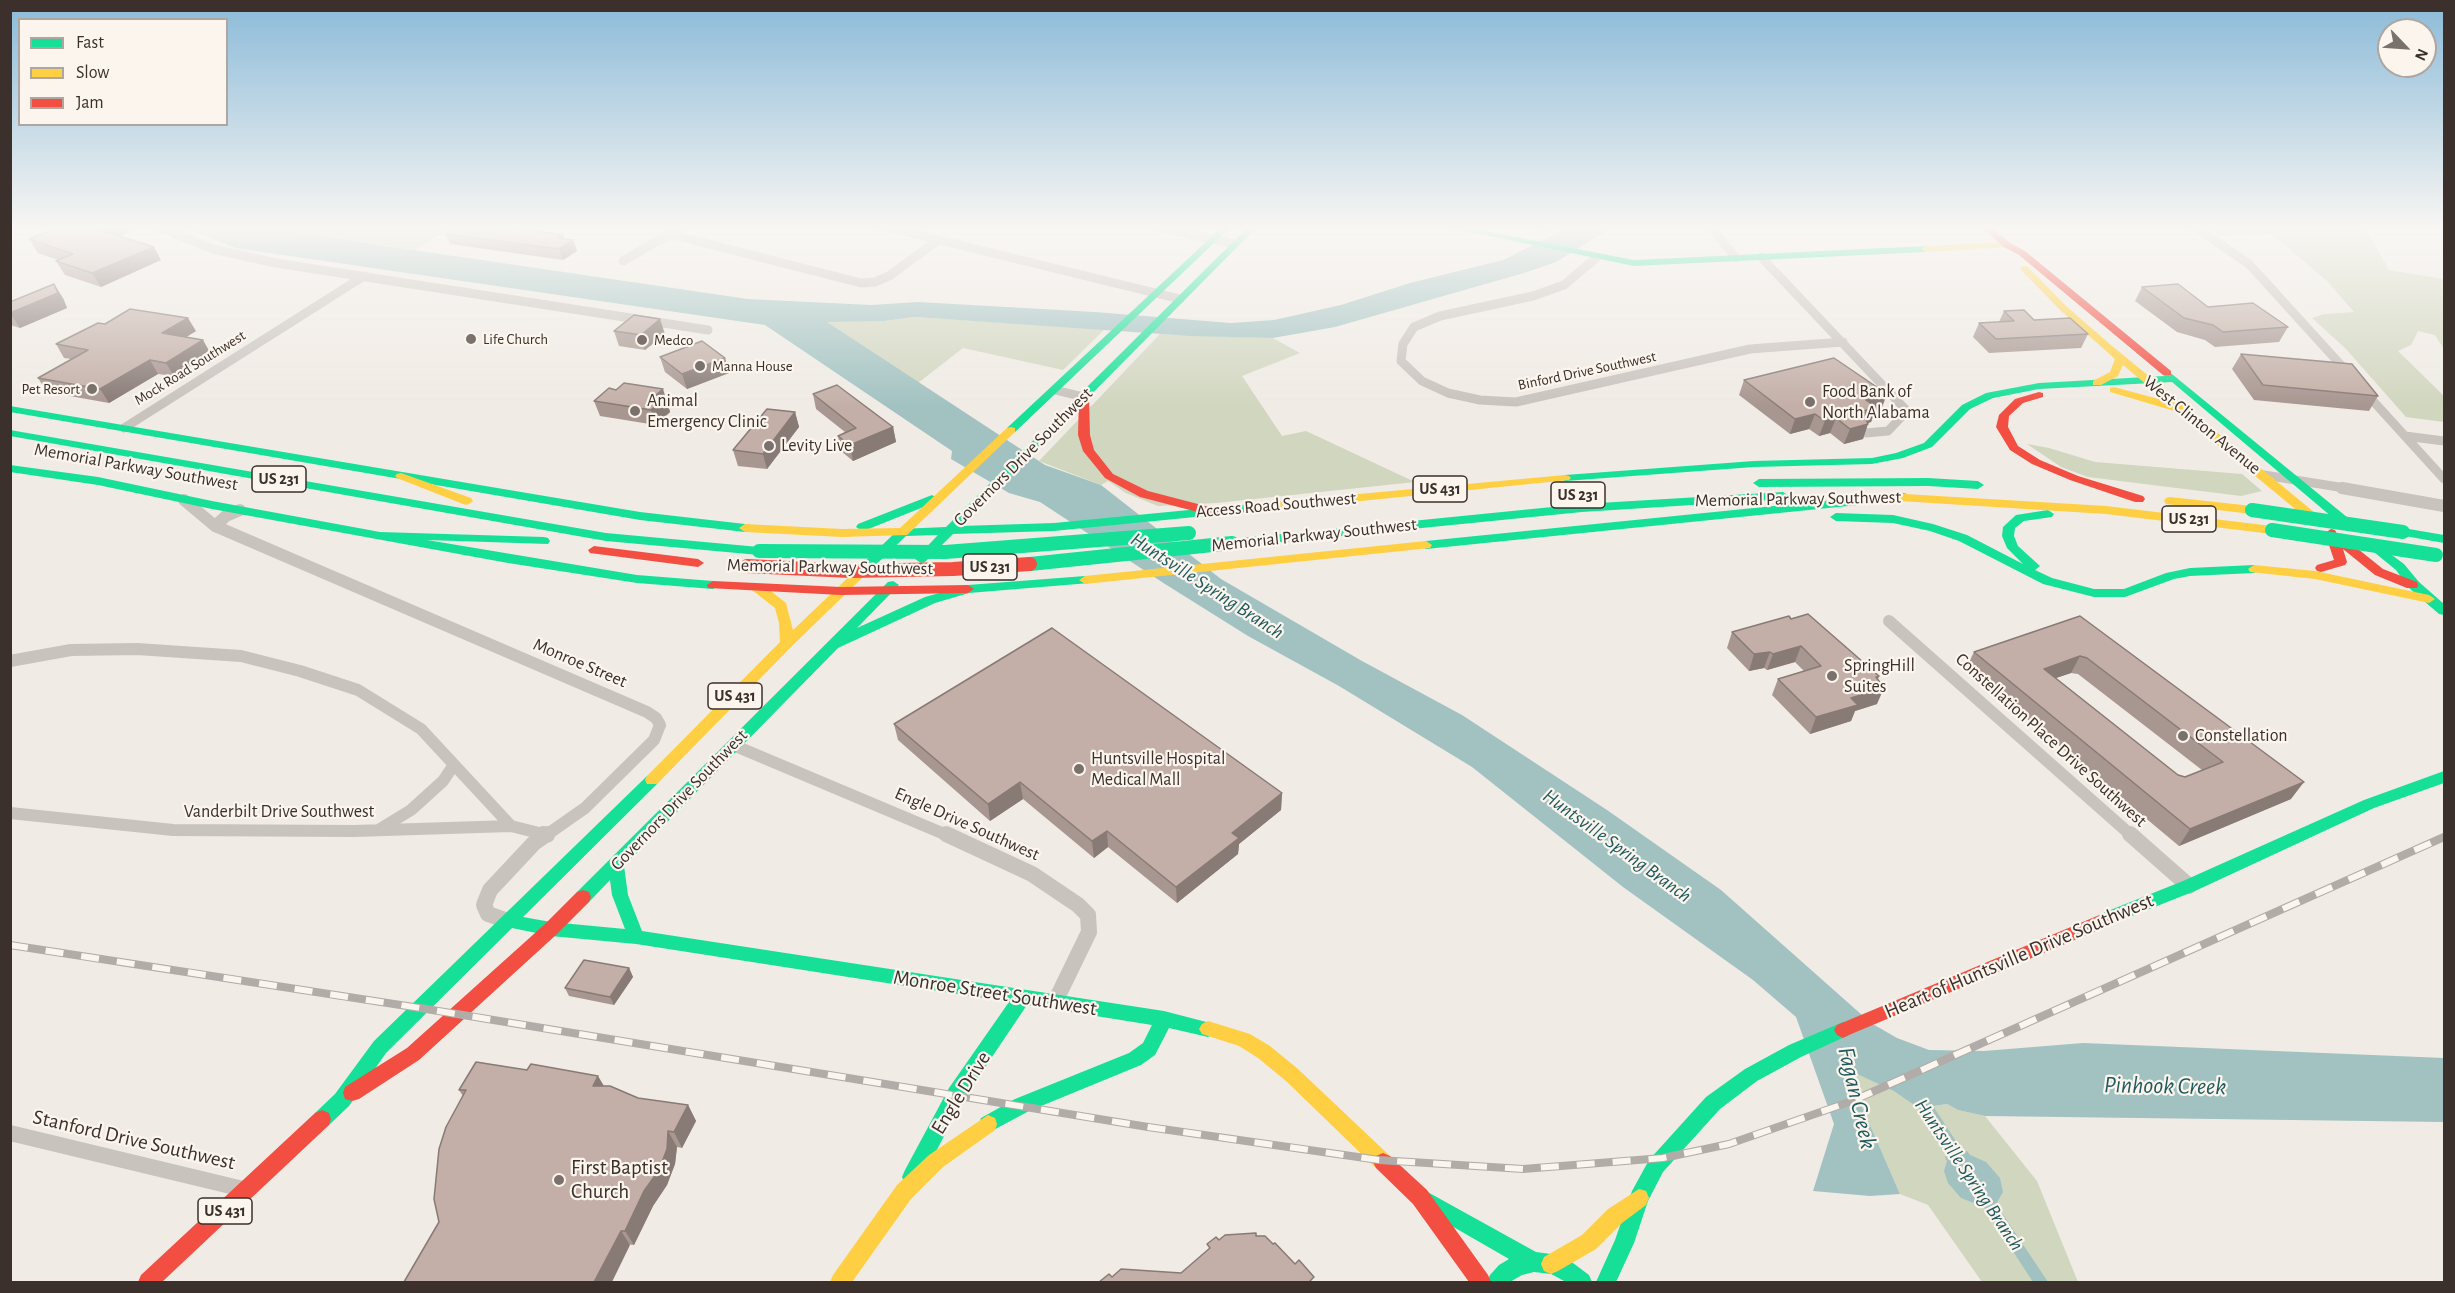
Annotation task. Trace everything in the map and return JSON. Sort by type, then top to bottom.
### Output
[{"type":"main road","name":"Governors Drive Southwest","points":[[342,1100],[380,1047],[510,921],[787,643],[1164,286]]},
{"type":"main road","name":"Governors Drive Southwest","points":[[148,1282],[342,1100],[413,1054],[551,929],[1193,286]]},
{"type":"main road","name":"West Clinton Avenue","points":[[2042,286],[2063,308],[2150,383],[2379,572],[2414,585]]},
{"type":"main road","name":"West Clinton Avenue","points":[[2062,286],[2400,567],[2414,585],[2445,611]]},
{"type":"main road","points":[[2101,386],[2114,374],[2121,358]]},
{"type":"main road","points":[[1709,467],[1857,463],[1886,459],[1928,445],[1966,407],[1990,395],[2039,386],[2101,386],[2176,381]]},
{"type":"main road","points":[[2139,499],[2074,478],[2036,462],[2014,448],[2002,427],[2004,415],[2007,409],[2026,398],[2101,386],[2181,409]]},
{"type":"main road","points":[[1084,397],[1084,435],[1089,452],[1109,477],[1144,494],[1213,512]]},
{"type":"main road","name":"Memorial Parkway Southwest","points":[[10,409],[677,521],[743,528],[842,533]]},
{"type":"main road","name":"Memorial Parkway Southwest","points":[[10,433],[645,542],[759,551],[945,552],[1206,531]]},
{"type":"main road","name":"Memorial Parkway Southwest","points":[[10,446],[304,496],[550,542],[382,535]]},
{"type":"main road","name":"US 431","points":[[1709,467],[1840,474],[1928,482]]},
{"type":"main road","name":"Access Road Southwest","points":[[842,533],[949,532],[1054,527],[1493,484],[1709,467]]},
{"type":"main road","name":"Memorial Parkway Southwest","points":[[10,468],[98,481],[184,500],[508,559],[637,579],[781,589],[888,590]]},
{"type":"main road","points":[[400,476],[442,493],[548,527]]},
{"type":"main road","name":"Memorial Parkway Southwest","points":[[1750,483],[1928,482],[1998,487]]},
{"type":"main road","points":[[842,533],[891,517],[948,491]]},
{"type":"main road","name":"US 231","points":[[2068,492],[2252,510],[2445,539]]},
{"type":"main road","name":"Memorial Parkway Southwest","points":[[1422,510],[1600,493]]},
{"type":"main road","name":"Memorial Parkway Southwest","points":[[742,566],[850,571],[973,568],[1136,555],[1239,542],[1676,501],[1787,496],[1903,497],[2106,510],[2272,530],[2440,555]]},
{"type":"main road","name":"US 431","points":[[833,645],[930,600],[968,589],[1095,579],[1903,497]]},
{"type":"main road","points":[[2106,510],[2026,516],[2012,524],[2008,536],[2019,554],[2034,566],[2065,579],[2088,584],[2114,584],[2160,568],[2212,560],[2263,560],[2414,585]]},
{"type":"main road","points":[[1720,517],[1869,517],[1905,521],[1963,538],[2060,585],[2094,593],[2125,593],[2171,576],[2190,572],[2256,569],[2324,577],[2429,599]]},
{"type":"main road","points":[[1009,586],[972,572],[969,562],[977,546],[984,541],[1017,528]]},
{"type":"main road","points":[[781,589],[804,580],[826,560],[828,543],[814,531]]},
{"type":"main road","points":[[2321,568],[2341,562],[2331,533]]},
{"type":"main road","points":[[1239,542],[1436,543]]},
{"type":"main road","name":"Memorial Parkway Southwest","points":[[579,548],[717,564]]},
{"type":"main road","points":[[757,587],[781,606],[786,623],[787,643]]},
{"type":"main road","points":[[888,590],[968,589]]},
{"type":"main road","name":"Heart of Huntsville Drive Southwest","points":[[1606,1282],[1624,1242],[1639,1198],[1656,1166],[1713,1103],[1751,1075],[1795,1051],[2004,961],[2189,886],[2369,804],[2445,777]]},
{"type":"main road","points":[[616,865],[620,895],[636,937]]},
{"type":"main road","name":"Monroe Street Southwest","points":[[510,921],[551,929],[636,937],[1023,997],[1164,1019],[1223,1032],[1264,1052],[1292,1075],[1420,1197],[1481,1282]]},
{"type":"main road","name":"Engle Drive","points":[[904,1192],[956,1094],[1023,997]]},
{"type":"main road","points":[[840,1282],[904,1192],[936,1161],[976,1130],[1022,1105],[1135,1059],[1149,1049],[1164,1019]]},
{"type":"main road","name":"Monroe Street Southwest","points":[[1420,1197],[1534,1262]]},
{"type":"main road","name":"Heart of Huntsville Drive Southwest","points":[[1551,1264],[1589,1242],[1615,1216],[1639,1198]]},
{"type":"main road","name":"Monroe Street Southwest","points":[[1497,1282],[1506,1272],[1519,1265],[1534,1262],[1551,1264],[1566,1270],[1582,1282]]},
{"type":"street","name":"Mock Road Southwest","points":[[124,428],[348,286]]},
{"type":"street","points":[[430,286],[708,330]]},
{"type":"street","points":[[1129,286],[1180,299]]},
{"type":"street","name":"Binford Drive Southwest","points":[[1560,286],[1533,296],[1440,316],[1414,327],[1403,344],[1401,361],[1422,381],[1448,393],[1480,400],[1516,402],[1750,349],[1843,342]]},
{"type":"street","points":[[1789,286],[1907,411],[1888,431],[1866,434]]},
{"type":"street","points":[[2269,286],[2445,479]]},
{"type":"street","points":[[1055,390],[1084,397]]},
{"type":"street","points":[[2405,436],[2445,441]]},
{"type":"street","points":[[2264,475],[2445,506]]},
{"type":"street","name":"Monroe Street","points":[[184,500],[215,526],[647,712],[656,718],[660,725],[654,740],[585,808],[534,843],[490,890],[484,905],[488,914],[510,921]]},
{"type":"street","points":[[215,526],[225,516],[240,510]]},
{"type":"street","name":"Constellation Place Drive Southwest","points":[[1890,621],[2189,886]]},
{"type":"street","points":[[10,661],[71,651],[126,649],[241,657],[300,671],[358,690],[421,729],[511,826]]},
{"type":"street","name":"Engle Drive Southwest","points":[[733,745],[986,851],[1032,874],[1078,904],[1088,915],[1089,932],[1055,1002]]},
{"type":"street","points":[[379,830],[411,810],[443,781],[453,766]]},
{"type":"street","name":"Vanderbilt Drive Southwest","points":[[10,813],[173,830],[428,830],[511,826],[546,835]]},
{"type":"street","name":"Stanford Drive Southwest","points":[[10,1133],[247,1190]]},
{"type":"green space","points":[[2332,286],[2444,286],[2444,349],[2435,335],[2418,331],[2411,345],[2398,351],[2444,396],[2444,422],[2406,417],[2346,349],[2312,318],[2324,314],[2354,312]]},
{"type":"green space","points":[[915,317],[1105,329],[1063,370],[963,348],[918,383],[825,321],[884,321]]},
{"type":"green space","points":[[1160,334],[1273,338],[1300,353],[1242,376],[1282,436],[1306,431],[1415,482],[1216,503],[1158,506],[1126,493],[1108,481],[1101,485],[1039,461]]},
{"type":"green space","points":[[2027,444],[2095,462],[2242,474],[2262,491],[2241,496],[2088,477],[2061,467]]},
{"type":"green space","points":[[1855,1073],[1933,1106],[1947,1104],[1958,1110],[1985,1116],[2037,1181],[2078,1282],[1982,1282],[1928,1205],[1900,1194],[1863,1109],[1849,1084],[1848,1075]]},
{"type":"water","points":[[499,286],[662,286],[748,299],[871,305],[918,302],[1095,312],[1231,323],[1274,320],[1341,305],[1400,286],[1477,286],[1335,327],[1273,338],[1191,336],[915,317],[884,321],[827,322],[1045,465],[1101,485],[1221,579],[1362,661],[1462,715],[1607,810],[1721,890],[1871,1023],[1897,1038],[1929,1050],[1984,1051],[2083,1043],[2444,1058],[2444,1122],[1985,1116],[1958,1110],[1947,1104],[1933,1106],[1963,1152],[1967,1151],[1970,1155],[1986,1162],[2000,1178],[2003,1192],[1996,1204],[2048,1282],[2033,1282],[1984,1207],[1961,1198],[1948,1183],[1944,1171],[1947,1161],[1945,1157],[1949,1155],[1920,1109],[1894,1091],[1855,1073],[1848,1075],[1849,1084],[1863,1109],[1900,1194],[1870,1196],[1813,1191],[1834,1124],[1796,1017],[1753,980],[1623,887],[1472,767],[1339,686],[1248,636],[1040,502],[1009,493],[951,459],[952,451],[765,325]]},
{"type":"building","points":[[48,286],[55,286],[58,293],[10,313],[10,302]]},
{"type":"building","points":[[2181,286],[2208,307],[2253,303],[2288,327],[2223,332],[2213,325],[2184,318],[2142,287]]},
{"type":"building","points":[[130,309],[188,318],[162,333],[203,340],[166,363],[150,360],[100,389],[38,378],[88,350],[56,344],[98,323],[105,324]]},
{"type":"building","points":[[2024,310],[2034,320],[2070,318],[2088,334],[1996,339],[1979,323],[2014,321],[2004,311]]},
{"type":"building","points":[[634,315],[660,319],[641,335],[614,331]]},
{"type":"building","points":[[702,341],[725,358],[682,374],[660,357]]},
{"type":"building","points":[[2241,354],[2352,364],[2378,396],[2263,385]]},
{"type":"building","name":"Food Bank of North Alabama","points":[[1834,358],[1887,394],[1866,400],[1877,407],[1860,412],[1865,416],[1868,424],[1850,429],[1836,418],[1825,421],[1815,414],[1795,419],[1744,380]]},
{"type":"building","points":[[624,383],[663,389],[656,395],[665,397],[651,410],[594,401],[609,388],[616,390]]},
{"type":"building","points":[[837,385],[893,427],[850,445],[838,436],[856,428],[813,394]]},
{"type":"building","points":[[767,409],[795,412],[763,454],[733,450]]},
{"type":"building","points":[[1808,614],[1879,676],[1876,677],[1884,688],[1851,698],[1858,705],[1816,717],[1778,679],[1821,666],[1801,646],[1773,654],[1770,652],[1754,654],[1732,632],[1789,616],[1791,619]]},
{"type":"building","points":[[2080,616],[2304,782],[2190,829],[1974,652]],"holes":[[[2080,656],[2087,658],[2223,762],[2185,777],[2178,775],[2044,669]]]},
{"type":"building","name":"Huntsville Hospital Medical Mall","points":[[1052,628],[1282,793],[1232,833],[1239,838],[1176,887],[1107,831],[1092,841],[1020,782],[988,804],[894,724]]},
{"type":"building","points":[[584,960],[629,968],[610,997],[565,988]]},
{"type":"building","name":"First Baptist Church","points":[[476,1062],[527,1070],[531,1064],[598,1076],[593,1086],[610,1086],[638,1098],[688,1105],[674,1132],[668,1131],[667,1149],[659,1170],[644,1191],[625,1231],[621,1231],[594,1282],[404,1282],[439,1222],[434,1199],[439,1149],[446,1127],[466,1090],[459,1090]]},
{"type":"building","points":[[1256,1233],[1256,1236],[1265,1236],[1273,1244],[1275,1243],[1295,1264],[1299,1260],[1314,1277],[1309,1282],[1099,1282],[1109,1274],[1112,1277],[1121,1269],[1181,1273],[1210,1248],[1207,1244],[1216,1237],[1219,1240],[1225,1235]]},
{"type":"railway","points":[[10,945],[420,1008],[1148,1127],[1379,1160],[1523,1169],[1663,1158],[1729,1144],[1852,1101],[2444,837]]},
{"type":"traffic: fast","points":[[1011,430],[1164,286]]},
{"type":"traffic: fast","points":[[921,559],[1194,286]]},
{"type":"traffic: fast","points":[[2167,373],[2349,525]]},
{"type":"traffic: fast","points":[[1565,478],[1754,464],[1872,461],[1899,456],[1928,445],[1966,407],[1990,395],[2039,386],[2172,379]]},
{"type":"traffic: fast","points":[[10,409],[640,516],[745,528]]},
{"type":"traffic: fast","points":[[10,433],[606,537],[759,551]]},
{"type":"traffic: fast","points":[[10,468],[98,481],[212,505],[508,559],[637,579],[713,585]]},
{"type":"traffic: fast","points":[[1759,483],[1928,482],[1978,485]]},
{"type":"traffic: fast","points":[[1232,543],[1582,508],[1783,496]]},
{"type":"traffic: fast","points":[[1426,545],[1903,497]]},
{"type":"traffic: fast","points":[[862,527],[932,499]]},
{"type":"traffic: fast","points":[[859,574],[903,532],[1054,527],[1272,506]]},
{"type":"traffic: fast","points":[[2252,510],[2403,532]]},
{"type":"traffic: fast","points":[[2034,566],[2013,548],[2008,536],[2009,527],[2020,518],[2048,514]]},
{"type":"traffic: fast","points":[[1836,517],[1893,519],[1933,528],[1963,538],[2048,581],[2094,593],[2125,593],[2171,576],[2190,572],[2254,569]]},
{"type":"traffic: fast","points":[[2272,530],[2436,555]]},
{"type":"traffic: fast","points":[[2403,532],[2444,539]]},
{"type":"traffic: fast","points":[[759,551],[945,552],[1189,533]]},
{"type":"traffic: fast","points":[[382,535],[544,541]]},
{"type":"traffic: fast","points":[[1030,564],[1232,543]]},
{"type":"traffic: fast","points":[[2373,545],[2400,567],[2414,585],[2444,611]]},
{"type":"traffic: fast","points":[[583,897],[833,645],[930,600],[968,589],[1085,580]]},
{"type":"traffic: fast","points":[[833,645],[893,585]]},
{"type":"traffic: fast","points":[[2109,918],[2189,886],[2369,804],[2444,777]]},
{"type":"traffic: fast","points":[[322,1119],[342,1100],[380,1047],[652,780]]},
{"type":"traffic: fast","points":[[616,865],[620,895],[636,937]]},
{"type":"traffic: fast","points":[[510,921],[551,929],[636,937],[1164,1019],[1208,1029]]},
{"type":"traffic: fast","points":[[912,1177],[956,1094],[1023,997]]},
{"type":"traffic: fast","points":[[988,1124],[1022,1105],[1135,1059],[1149,1049],[1164,1019]]},
{"type":"traffic: fast","points":[[1606,1282],[1624,1243],[1639,1198],[1656,1166],[1713,1103],[1751,1075],[1795,1051],[1843,1030]]},
{"type":"traffic: fast","points":[[1424,1199],[1534,1262]]},
{"type":"traffic: fast","points":[[1497,1282],[1506,1272],[1519,1265],[1534,1262],[1551,1264],[1566,1270],[1582,1282]]},
{"type":"traffic: slow","points":[[2042,286],[2107,347],[2316,520]]},
{"type":"traffic: slow","points":[[2097,383],[2114,374],[2121,358]]},
{"type":"traffic: slow","points":[[2114,390],[2181,409]]},
{"type":"traffic: slow","points":[[745,528],[842,533],[903,532],[1011,430]]},
{"type":"traffic: slow","points":[[401,476],[467,501]]},
{"type":"traffic: slow","points":[[1272,506],[1565,478]]},
{"type":"traffic: slow","points":[[1888,497],[2106,510],[2272,530]]},
{"type":"traffic: slow","points":[[2170,501],[2252,510]]},
{"type":"traffic: slow","points":[[1085,580],[1426,545]]},
{"type":"traffic: slow","points":[[2254,569],[2315,575],[2429,599]]},
{"type":"traffic: slow","points":[[652,780],[787,643],[859,574]]},
{"type":"traffic: slow","points":[[757,587],[781,606],[786,623],[787,643]]},
{"type":"traffic: slow","points":[[1208,1029],[1244,1040],[1264,1052],[1292,1075],[1383,1162]]},
{"type":"traffic: slow","points":[[840,1282],[904,1192],[936,1161],[988,1124]]},
{"type":"traffic: slow","points":[[1551,1264],[1589,1242],[1615,1216],[1639,1198]]},
{"type":"traffic: jam","points":[[2062,286],[2167,373]]},
{"type":"traffic: jam","points":[[2039,395],[2019,401],[2004,415],[2002,427],[2014,448],[2036,462],[2074,478],[2139,499]]},
{"type":"traffic: jam","points":[[1084,397],[1084,435],[1089,451],[1109,476],[1144,494],[1213,512]]},
{"type":"traffic: jam","points":[[2321,568],[2341,562],[2331,533]]},
{"type":"traffic: jam","points":[[2339,540],[2379,572],[2412,585]]},
{"type":"traffic: jam","points":[[594,550],[698,563]]},
{"type":"traffic: jam","points":[[747,566],[850,571],[953,569],[1030,564]]},
{"type":"traffic: jam","points":[[713,585],[841,591],[968,589]]},
{"type":"traffic: jam","points":[[352,1093],[413,1054],[583,897]]},
{"type":"traffic: jam","points":[[1843,1030],[2109,918]]},
{"type":"traffic: jam","points":[[148,1282],[322,1119]]},
{"type":"traffic: jam","points":[[1383,1162],[1420,1197],[1481,1282]]},
{"type":"place","name":"Life Church","points":[[471,339]]},
{"type":"place","name":"Medco","points":[[642,340]]},
{"type":"place","name":"Manna House","points":[[700,366]]},
{"type":"place","name":"Pet Resort","points":[[92,389]]},
{"type":"place","name":"Food Bank of North Alabama","points":[[1810,402]]},
{"type":"place","name":"Animal Emergency Clinic","points":[[635,411]]},
{"type":"place","name":"Levity Live","points":[[769,446]]},
{"type":"place","name":"SpringHill Suites","points":[[1832,676]]},
{"type":"place","name":"Constellation","points":[[2183,736]]},
{"type":"place","name":"Huntsville Hospital Medical Mall","points":[[1079,769]]},
{"type":"place","name":"First Baptist Church","points":[[559,1180]]},
{"type":"water label","name":"Huntsville Spring Branch","points":[[1207,586]]},
{"type":"water label","name":"Huntsville Spring Branch","points":[[1617,846]]},
{"type":"water label","name":"Pinhook Creek","points":[[2165,1086]]},
{"type":"water label","name":"Fagan Creek","points":[[1857,1098]]},
{"type":"water label","name":"Huntsville Spring Branch","points":[[1969,1175]]}]
